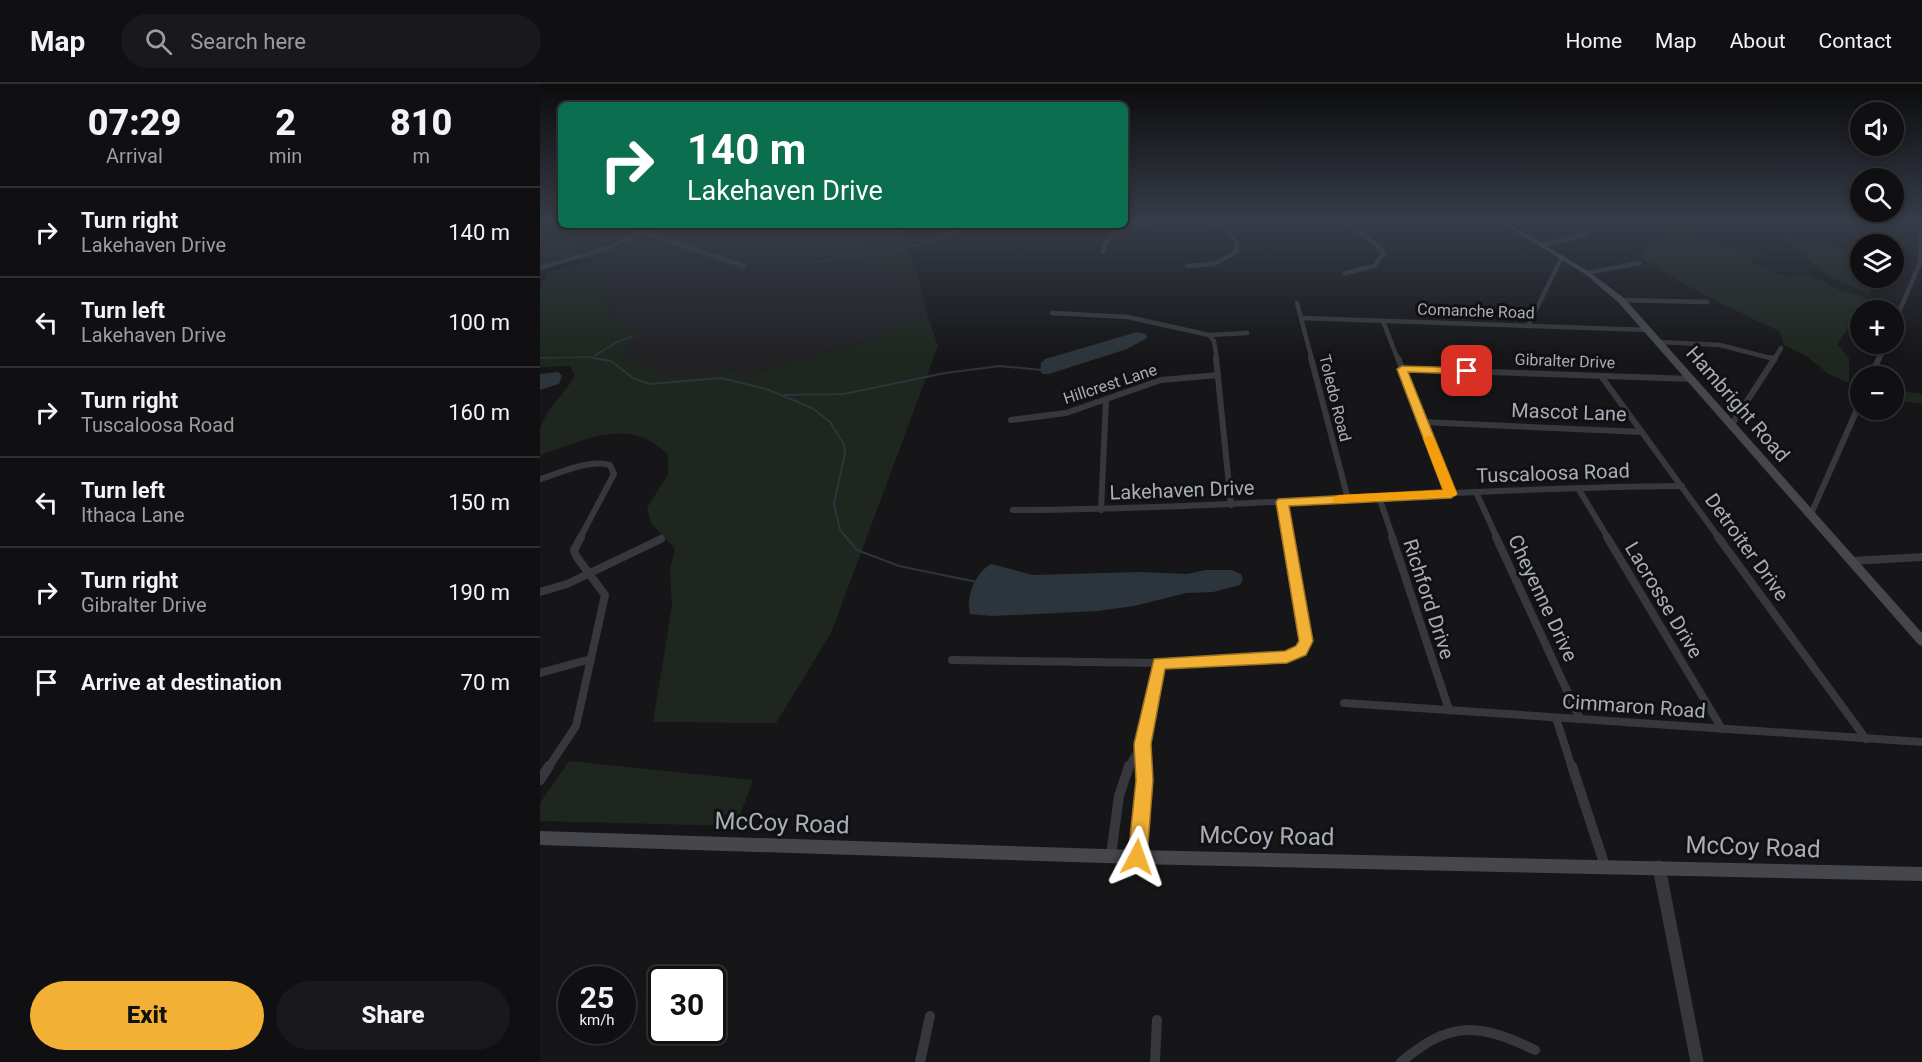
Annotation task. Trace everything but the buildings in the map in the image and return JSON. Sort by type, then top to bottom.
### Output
[{"type":"main road","name":"Hambright Road","points":[[1576,266],[1621,300],[1649,330],[1922,641]]},
{"type":"main road","name":"McCoy Road","points":[[540,838],[1137,857],[1922,874]]},
{"type":"street","points":[[1187,266],[1192,266]]},
{"type":"street","points":[[1345,273],[1373,266]]},
{"type":"street","points":[[1528,326],[1558,266]]},
{"type":"street","points":[[1587,273],[1626,266]]},
{"type":"street","points":[[1904,300],[1919,266]]},
{"type":"street","points":[[1621,300],[1707,302]]},
{"type":"street","name":"Toledo Road","points":[[1297,303],[1348,499]]},
{"type":"street","points":[[1052,313],[1128,317],[1209,335],[1247,333]]},
{"type":"street","name":"Comanche Road","points":[[1301,318],[1649,330]]},
{"type":"street","points":[[1383,321],[1451,494]]},
{"type":"street","points":[[1209,335],[1214,341],[1231,505]]},
{"type":"street","points":[[1660,342],[1720,345],[1774,359]]},
{"type":"street","points":[[1732,424],[1739,417],[1780,348]]},
{"type":"street","name":"Gibralter Drive","points":[[1402,369],[1692,379]]},
{"type":"street","name":"Hillcrest Lane","points":[[1011,420],[1053,416],[1161,380],[1218,375]]},
{"type":"street","name":"Detroiter Drive","points":[[1601,376],[1866,739]]},
{"type":"street","points":[[1101,510],[1106,400]]},
{"type":"street","points":[[1811,514],[1852,420]]},
{"type":"street","name":"Mascot Lane","points":[[1422,422],[1642,432]]},
{"type":"street","points":[[540,479],[595,463],[610,465],[613,469],[612,479],[574,550],[605,595],[576,726],[540,780]]},
{"type":"street","name":"Tuscaloosa Road","points":[[1282,502],[1476,492],[1682,486]]},
{"type":"street","name":"Lacrosse Drive","points":[[1578,488],[1722,729]]},
{"type":"street","name":"Cheyenne Drive","points":[[1476,492],[1580,719]]},
{"type":"street","name":"Richford Drive","points":[[1379,497],[1449,710]]},
{"type":"street","name":"Lakehaven Drive","points":[[952,660],[1159,663],[1287,657],[1295,655],[1304,647],[1306,632],[1282,502],[1101,510],[1013,510]]},
{"type":"street","points":[[540,592],[590,573],[660,539]]},
{"type":"street","points":[[1852,561],[1922,557]]},
{"type":"street","points":[[540,673],[591,659]]},
{"type":"street","points":[[1137,857],[1144,780],[1142,744],[1159,663]]},
{"type":"street","name":"Cimmaron Road","points":[[1344,703],[1922,742]]},
{"type":"street","points":[[1556,718],[1605,866]]},
{"type":"street","points":[[1111,855],[1117,810],[1126,775],[1133,754],[1142,744]]},
{"type":"street","points":[[1659,867],[1697,1062]]},
{"type":"street","points":[[920,1062],[930,1016]]},
{"type":"street","points":[[1155,1062],[1157,1020]]},
{"type":"street","points":[[1401,1062],[1419,1045],[1459,1030],[1495,1032],[1535,1050]]},
{"type":"shaded area","points":[[572,266],[589,266],[581,269],[585,279],[606,286],[609,318],[631,327],[636,336],[629,343],[627,356],[668,377],[726,370],[756,372],[870,340],[910,322],[928,317],[938,346],[831,633],[776,723],[653,722],[672,606],[670,570],[675,549],[651,523],[647,508],[668,474],[668,455],[653,443],[638,436],[623,433],[590,438],[540,455],[542,423],[575,375],[570,366],[540,367],[540,291],[547,272]]},
{"type":"shaded area","points":[[589,266],[801,266],[833,269],[873,266],[919,281],[928,317],[910,322],[870,340],[756,372],[726,370],[668,377],[627,356],[629,343],[636,336],[631,327],[609,318],[606,286],[584,279],[581,269]]},
{"type":"shaded area","points":[[808,266],[857,266],[833,269]]},
{"type":"shaded area","points":[[873,266],[915,266],[919,281]]},
{"type":"shaded area","points":[[1655,266],[1758,266],[1788,277],[1809,275],[1839,290],[1868,299],[1850,300],[1850,325],[1837,344],[1849,358],[1849,383],[1829,374],[1806,356],[1784,345],[1779,331],[1708,296]]},
{"type":"shaded area","points":[[1815,266],[1850,266],[1850,286],[1832,278]]},
{"type":"shaded area","points":[[1856,288],[1872,288],[1869,293]]},
{"type":"shaded area","points":[[1137,332],[1146,334],[1147,338],[1127,349],[1049,374],[1043,374],[1040,371],[1041,363],[1045,359]]},
{"type":"shaded area","points":[[558,372],[562,376],[559,384],[540,390],[540,374]]},
{"type":"shaded area","points":[[1904,391],[1922,394],[1922,404],[1904,402]]},
{"type":"shaded area","points":[[991,564],[1033,575],[1139,572],[1187,574],[1206,570],[1232,570],[1241,574],[1243,579],[1240,585],[1213,592],[1186,593],[1134,606],[1097,611],[993,616],[970,614],[969,600],[973,586],[980,573]]},
{"type":"shaded area","points":[[569,761],[753,780],[736,826],[540,821],[540,803]]},
{"type":"waterway","points":[[594,356],[617,342],[633,336]]},
{"type":"waterway","points":[[540,358],[588,357],[603,360]]},
{"type":"waterway","points":[[595,358],[611,361],[633,378],[649,384],[721,378],[766,389],[812,408],[830,422],[844,444],[845,453],[834,504],[840,530],[857,550],[899,566],[977,582]]},
{"type":"waterway","points":[[784,395],[844,394],[945,373],[1000,366],[1042,370]]},
{"type":"slow traffic","points":[[1339,500],[1451,494],[1429,438]]},
{"type":"route","points":[[1137,857],[1144,780],[1142,744],[1159,663],[1287,657],[1301,651],[1306,641],[1306,632],[1282,502],[1451,494],[1402,369],[1467,371]]}]
